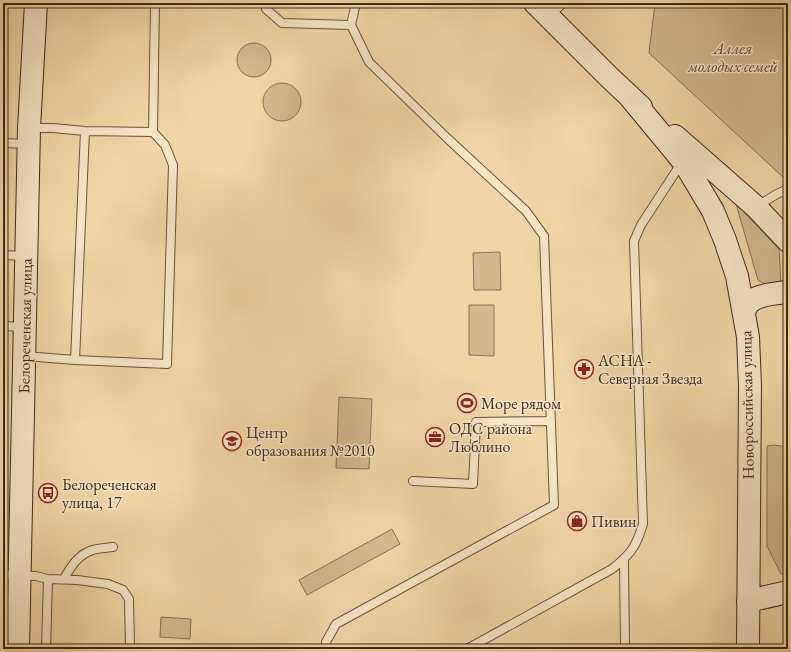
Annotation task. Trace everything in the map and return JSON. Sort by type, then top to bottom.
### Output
[{"type":"street","name":"Белореченская улица","points":[[18,649],[11,576],[24,356],[29,136],[36,3]]},
{"type":"street","name":"Новороссийская улица","points":[[549,8],[609,77],[756,207],[788,241]]},
{"type":"street","name":"Новороссийская улица","points":[[630,97],[683,161],[694,179],[713,211],[725,240],[737,276],[748,337],[750,386],[748,649]]},
{"type":"street","points":[[744,310],[749,302],[756,298],[788,292]]},
{"type":"street","points":[[748,600],[788,592]]},
{"type":"lane","points":[[24,356],[167,364],[173,165],[164,145],[153,132],[155,3]]},
{"type":"lane","points":[[266,3],[266,9],[282,23],[351,25]]},
{"type":"lane","points":[[327,649],[326,642],[336,624],[554,505],[544,236],[526,211],[447,138],[369,62],[351,25],[356,3]]},
{"type":"lane","points":[[3,142],[29,136],[53,128],[84,131],[153,132]]},
{"type":"lane","points":[[75,360],[84,131]]},
{"type":"lane","points":[[468,649],[612,569],[624,560],[638,540],[643,524],[634,241],[641,224],[683,161]]},
{"type":"lane","points":[[756,207],[788,189]]},
{"type":"lane","points":[[3,255],[26,256]]},
{"type":"lane","points":[[3,326],[25,327]]},
{"type":"lane","points":[[413,481],[473,484],[476,422],[551,421]]},
{"type":"lane","points":[[64,580],[71,567],[77,560],[91,550],[113,547]]},
{"type":"lane","points":[[624,560],[625,649]]},
{"type":"lane","points":[[11,576],[36,576],[48,579],[77,580],[108,584],[123,590],[129,599],[130,649]]},
{"type":"lane","points":[[46,649],[48,579]]},
{"type":"green space","name":"Аллея молодых семей","points":[[655,3],[788,3],[788,176],[784,178],[649,53]]},
{"type":"green space","points":[[254,43],[260,44],[266,48],[270,54],[270,66],[266,72],[260,76],[254,77],[248,76],[242,72],[238,66],[237,60],[238,54],[242,48],[248,44]]},
{"type":"green space","points":[[282,83],[295,89],[301,102],[295,115],[282,121],[269,115],[263,102],[269,89]]},
{"type":"green space","points":[[736,204],[779,249],[781,285],[766,285],[758,280]]},
{"type":"green space","points":[[500,252],[501,290],[474,290],[473,253]]},
{"type":"green space","points":[[469,305],[494,305],[494,356],[469,355]]},
{"type":"green space","points":[[339,397],[372,399],[369,469],[336,468]]},
{"type":"green space","points":[[774,445],[788,447],[788,575],[781,574],[767,546],[767,446]]},
{"type":"green space","points":[[392,529],[400,544],[307,595],[299,580]]},
{"type":"green space","points":[[161,617],[191,619],[190,639],[160,637]]},
{"type":"place","name":"АСНА - Северная Звезда","points":[[584,369]]},
{"type":"place","name":"Море рядом","points":[[467,403]]},
{"type":"place","name":"ОДС района Люблино","points":[[435,437]]},
{"type":"place","name":"Центр образования №2010","points":[[232,441]]},
{"type":"place","name":"Белореченская улица, 17","points":[[48,493]]},
{"type":"place","name":"Пивин","points":[[577,521]]}]
